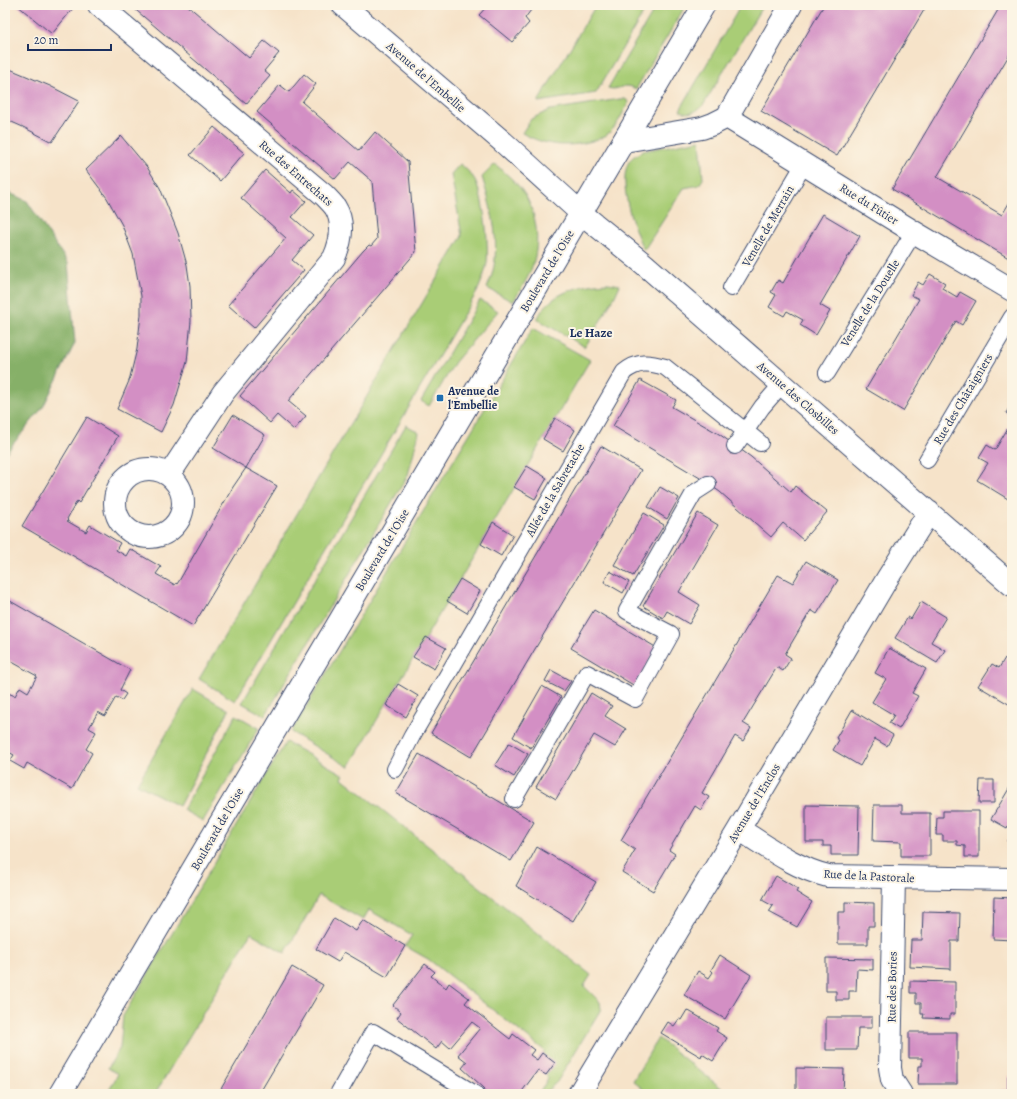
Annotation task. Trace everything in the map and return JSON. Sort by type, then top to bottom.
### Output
[{"type":"street","name":"Rue des Entrechats","points":[[99,5],[324,196],[335,207],[341,222],[341,235],[334,258],[223,393],[169,475]]},
{"type":"street","name":"Avenue de l'Embellie","points":[[342,5],[503,142],[581,213]]},
{"type":"street","name":"Boulevard de l'Oise","points":[[60,1094],[704,5]]},
{"type":"street","points":[[624,140],[702,128],[727,117],[791,5]]},
{"type":"street","name":"Rue du Fûtier","points":[[727,117],[914,232],[1012,290]]},
{"type":"street","name":"Avenue des Closbilles","points":[[581,213],[644,264],[1012,585]]},
{"type":"street","name":"Avenue de l'Enclos","points":[[579,1094],[739,829],[887,578],[929,512]]},
{"type":"street","name":"Rue de la Pastorale","points":[[739,829],[798,866],[828,876],[1012,880]]},
{"type":"street","name":"Rue des Bories","points":[[894,878],[890,1068],[892,1080],[901,1094]]},
{"type":"lane","name":"Venelle de Merrain","points":[[731,288],[804,164]]},
{"type":"lane","name":"Venelle de la Douelle","points":[[827,373],[914,232]]},
{"type":"lane","name":"Rue des Châtaigniers","points":[[926,460],[1012,317]]},
{"type":"lane","name":"Allée de la Sabretache","points":[[395,770],[412,736],[624,372],[631,366],[640,363],[654,364],[665,367],[760,443]]},
{"type":"lane","points":[[735,446],[762,407],[782,384]]},
{"type":"lane","points":[[514,799],[587,673],[635,699],[671,634],[627,611],[694,493],[708,484]]},
{"type":"lane","points":[[338,1094],[373,1032],[475,1094]]},
{"type":"green space","points":[[596,5],[648,5],[596,93],[538,102]]},
{"type":"green space","points":[[657,5],[686,5],[636,89],[628,86],[616,89],[608,88]]},
{"type":"green space","points":[[741,5],[763,5],[704,104],[693,112],[683,112],[680,110]]},
{"type":"green space","points":[[625,99],[629,102],[615,126],[603,137],[574,145],[565,145],[539,141],[522,133],[531,119],[550,110]]},
{"type":"green space","points":[[700,140],[703,179],[699,185],[684,188],[644,250],[631,219],[628,205],[625,180],[626,169],[630,160],[643,151]]},
{"type":"green space","points":[[460,164],[475,180],[483,209],[486,232],[487,263],[480,285],[235,701],[199,679],[462,236],[451,174]]},
{"type":"green space","points":[[495,164],[515,182],[525,195],[535,220],[537,238],[533,264],[527,279],[513,302],[487,288],[495,263],[496,249],[490,207],[482,177]]},
{"type":"green space","points":[[5,191],[27,201],[68,263],[75,343],[43,407],[5,454]]},
{"type":"green space","points":[[608,283],[620,285],[585,347],[537,319],[543,309],[550,302],[565,292],[591,285]]},
{"type":"green space","points":[[480,300],[498,311],[455,362],[429,406],[421,401]]},
{"type":"green space","points":[[533,328],[590,360],[349,767],[291,732]]},
{"type":"green space","points":[[406,425],[419,432],[408,475],[265,716],[242,703]]},
{"type":"green space","points":[[193,689],[229,710],[179,806],[137,784]]},
{"type":"green space","points":[[236,715],[259,728],[203,821],[183,810]]},
{"type":"green space","points":[[286,742],[344,775],[342,778],[591,975],[584,986],[600,1002],[601,1009],[557,1082],[548,1090],[539,1094],[548,1078],[546,1075],[554,1063],[543,1054],[545,1051],[428,959],[405,946],[412,935],[369,910],[363,920],[319,895],[285,953],[251,933],[155,1094],[107,1094],[118,1074],[108,1068],[120,1048],[123,1016]]},
{"type":"green space","points":[[658,1038],[729,1094],[649,1094],[633,1081]]},
{"type":"building","points":[[17,5],[72,5],[74,7],[52,34]]},
{"type":"building","points":[[130,5],[187,5],[249,58],[264,41],[279,53],[264,71],[270,76],[246,104]]},
{"type":"building","points":[[488,5],[530,5],[527,8],[531,10],[525,18],[529,23],[512,42],[479,15]]},
{"type":"building","points":[[824,5],[927,5],[837,156],[761,111]]},
{"type":"building","points":[[1001,5],[1012,5],[1012,50],[937,177],[1002,215],[1012,198],[1012,260],[892,189]]},
{"type":"building","points":[[5,67],[50,86],[79,101],[52,142],[5,119]]},
{"type":"building","points":[[304,74],[316,84],[302,102],[359,151],[375,132],[408,162],[416,252],[288,401],[306,416],[294,430],[277,415],[270,423],[240,396],[363,251],[369,245],[371,246],[377,239],[372,181],[350,162],[335,179],[257,112],[280,85],[289,92]]},
{"type":"building","points":[[214,127],[244,153],[220,181],[190,155]]},
{"type":"building","points":[[121,136],[147,167],[160,188],[178,233],[187,265],[190,286],[191,321],[187,362],[174,405],[161,432],[117,409],[129,381],[137,349],[141,315],[141,296],[133,254],[122,225],[107,198],[86,170]]},
{"type":"building","points":[[265,170],[291,193],[293,190],[306,201],[292,217],[313,235],[292,260],[304,270],[254,328],[228,305],[286,238],[241,198]]},
{"type":"building","points":[[823,214],[860,236],[820,305],[830,311],[816,335],[800,325],[803,320],[787,311],[784,316],[769,307],[776,295],[771,292],[778,280],[783,283]]},
{"type":"building","points":[[930,274],[945,283],[942,288],[957,297],[960,292],[976,301],[962,325],[956,321],[903,411],[866,389],[919,299],[911,295],[918,282],[923,285]]},
{"type":"building","points":[[640,380],[676,400],[672,407],[719,434],[751,457],[791,492],[795,486],[827,512],[803,540],[783,523],[771,537],[720,492],[700,478],[613,426]]},
{"type":"building","points":[[1012,403],[1012,417],[1006,413]]},
{"type":"building","points":[[233,415],[265,435],[246,468],[213,448]]},
{"type":"building","points":[[87,417],[118,436],[79,503],[77,501],[67,521],[86,532],[90,525],[120,543],[116,550],[126,556],[130,549],[161,567],[156,574],[175,585],[179,581],[233,487],[246,468],[277,486],[193,626],[22,526]]},
{"type":"building","points":[[555,418],[575,430],[563,451],[543,439]]},
{"type":"building","points":[[1012,421],[1012,491],[1008,499],[977,480],[988,463],[979,458],[987,445],[995,450]]},
{"type":"building","points":[[601,446],[641,470],[471,757],[431,733]]},
{"type":"building","points":[[527,466],[547,478],[535,499],[514,487]]},
{"type":"building","points":[[660,487],[679,498],[667,519],[648,507]]},
{"type":"building","points":[[644,513],[664,525],[633,576],[614,565]]},
{"type":"building","points":[[698,513],[718,525],[679,592],[700,605],[689,624],[667,611],[663,618],[643,606]]},
{"type":"building","points":[[493,522],[513,535],[501,556],[481,544]]},
{"type":"building","points":[[806,561],[838,580],[817,614],[811,610],[785,654],[791,658],[783,671],[777,667],[743,723],[751,728],[743,741],[735,736],[702,793],[709,797],[701,810],[695,806],[669,850],[675,854],[653,891],[622,872],[635,850],[621,840],[778,575],[793,583]]},
{"type":"building","points":[[610,571],[629,582],[623,593],[604,582]]},
{"type":"building","points":[[460,579],[480,591],[467,613],[447,601]]},
{"type":"building","points":[[5,598],[130,670],[120,690],[126,694],[122,700],[116,697],[105,716],[98,712],[89,728],[96,732],[86,749],[92,753],[72,789],[27,763],[24,769],[10,761],[14,755],[5,750],[5,699],[8,693],[15,696],[20,687],[28,692],[37,676],[5,658]]},
{"type":"building","points":[[921,602],[946,617],[931,642],[945,650],[937,663],[895,638],[908,617],[911,619]]},
{"type":"building","points":[[594,610],[657,648],[635,686],[571,648]]},
{"type":"building","points":[[426,637],[446,648],[434,669],[413,657]]},
{"type":"building","points":[[889,648],[926,669],[912,693],[918,696],[899,729],[889,723],[894,715],[872,702],[886,679],[875,673]]},
{"type":"building","points":[[1005,658],[1012,662],[1012,706],[978,686],[992,664],[999,668]]},
{"type":"building","points":[[551,670],[571,681],[564,691],[545,681]]},
{"type":"building","points":[[398,684],[418,696],[406,717],[386,705]]},
{"type":"building","points":[[542,686],[561,697],[531,748],[513,737]]},
{"type":"building","points":[[591,693],[612,706],[605,716],[626,729],[615,747],[594,735],[556,799],[536,787]]},
{"type":"building","points":[[852,710],[893,735],[887,746],[875,739],[860,766],[833,750],[839,740],[836,738]]},
{"type":"building","points":[[509,743],[528,754],[514,777],[495,765]]},
{"type":"building","points":[[419,754],[534,822],[511,861],[396,793]]},
{"type":"building","points":[[980,780],[994,780],[994,803],[979,803]]},
{"type":"building","points":[[1010,787],[1012,789],[1012,829],[1008,826],[1007,828],[991,819]]},
{"type":"building","points":[[806,805],[859,806],[858,855],[831,855],[831,846],[823,846],[823,842],[806,842]]},
{"type":"building","points":[[874,805],[902,805],[902,813],[930,813],[930,856],[901,856],[901,842],[873,841]]},
{"type":"building","points":[[943,811],[979,811],[979,857],[965,857],[965,846],[957,845],[957,841],[943,841],[943,835],[936,835],[937,817],[943,817]]},
{"type":"building","points":[[1012,834],[1012,845],[1007,842]]},
{"type":"building","points":[[537,847],[596,882],[573,921],[516,886]]},
{"type":"building","points":[[776,876],[798,889],[796,892],[812,902],[797,927],[769,912],[773,906],[762,900]]},
{"type":"building","points":[[994,897],[1012,898],[1012,940],[993,939]]},
{"type":"building","points":[[845,902],[874,903],[874,926],[868,926],[868,944],[838,944],[838,912],[845,912]]},
{"type":"building","points":[[923,912],[960,913],[959,941],[951,941],[951,969],[910,967],[911,940],[922,940]]},
{"type":"building","points":[[334,918],[356,931],[363,920],[405,946],[387,977],[344,952],[338,962],[316,949]]},
{"type":"building","points":[[720,955],[751,975],[725,1019],[684,995],[698,971],[709,978],[713,972],[711,970]]},
{"type":"building","points":[[826,958],[873,959],[873,970],[857,969],[856,991],[849,991],[849,1000],[836,1000],[836,991],[826,991]]},
{"type":"building","points":[[425,964],[435,972],[431,976],[446,988],[449,983],[469,998],[465,1003],[496,1028],[510,1039],[513,1034],[534,1050],[530,1055],[537,1060],[542,1053],[555,1063],[546,1075],[538,1070],[520,1094],[488,1094],[482,1090],[484,1088],[462,1068],[467,1062],[458,1055],[480,1028],[472,1022],[450,1048],[442,1041],[436,1049],[397,1018],[401,1012],[393,1005]]},
{"type":"building","points":[[292,967],[323,985],[314,1001],[259,1094],[218,1094]]},
{"type":"building","points":[[910,981],[955,982],[955,1014],[950,1014],[950,1019],[923,1018],[924,1014],[921,1014],[921,1003],[916,1003],[916,993],[910,993]]},
{"type":"building","points":[[687,1010],[718,1028],[716,1031],[727,1038],[713,1061],[702,1054],[701,1057],[661,1033],[668,1022],[674,1026],[679,1019],[681,1020]]},
{"type":"building","points":[[826,1017],[872,1017],[872,1028],[858,1028],[857,1050],[826,1050]]},
{"type":"building","points":[[909,1032],[957,1032],[957,1084],[918,1084],[919,1066],[922,1066],[922,1058],[909,1058]]},
{"type":"building","points":[[796,1068],[844,1069],[843,1094],[796,1094]]},
{"type":"building","points":[[1008,1076],[1012,1076],[1012,1094],[1001,1094],[1001,1090],[1008,1090]]},
{"type":"building","points":[[997,1091],[996,1094],[965,1094],[965,1092]]},
{"type":"place","name":"Avenue de l'Embellie","points":[[440,398]]},
{"type":"district","name":"Le Haze","points":[[591,332]]}]
